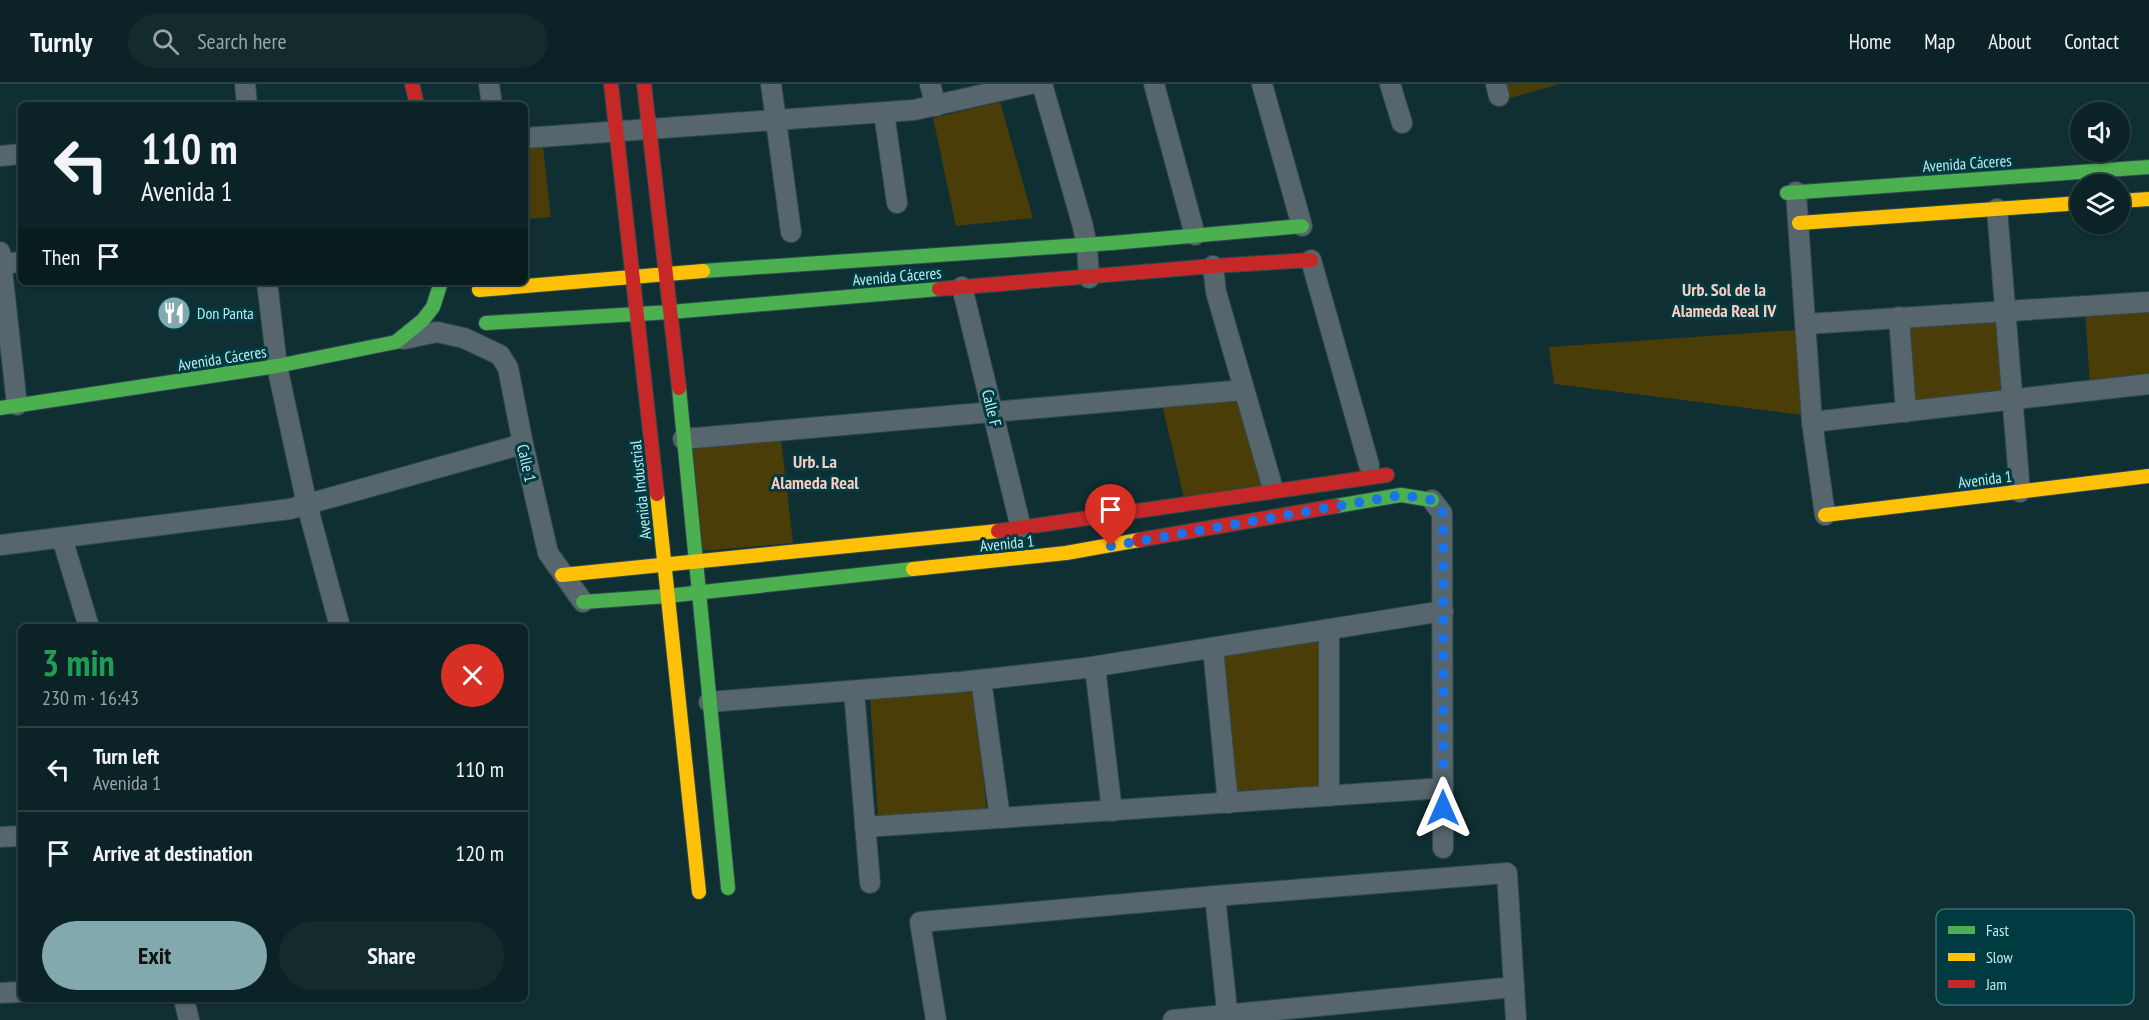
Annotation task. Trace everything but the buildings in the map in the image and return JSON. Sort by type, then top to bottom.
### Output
[{"type":"street","points":[[245,84],[247,102]]},
{"type":"street","points":[[412,84],[416,102]]},
{"type":"street","points":[[489,84],[492,102]]},
{"type":"street","name":"Avenida Industrial","points":[[612,84],[699,892]]},
{"type":"street","points":[[644,84],[670,312],[728,888]]},
{"type":"street","points":[[771,84],[791,232]]},
{"type":"street","points":[[930,84],[936,106]]},
{"type":"street","points":[[528,138],[884,113],[936,106],[1030,84]]},
{"type":"street","points":[[1042,84],[1087,245],[1089,278]]},
{"type":"street","points":[[1154,84],[1196,235]]},
{"type":"street","points":[[1262,84],[1302,226]]},
{"type":"street","points":[[1390,84],[1402,123]]},
{"type":"street","points":[[884,113],[897,202]]},
{"type":"street","points":[[0,156],[18,154]]},
{"type":"street","name":"Avenida Cáceres","points":[[1792,192],[2149,167]]},
{"type":"street","points":[[1792,192],[1799,223],[1812,422],[1824,515]]},
{"type":"street","points":[[2130,200],[2149,199]]},
{"type":"street","points":[[1799,223],[2070,204]]},
{"type":"street","points":[[1997,209],[2020,492]]},
{"type":"street","name":"Avenida Cáceres","points":[[479,290],[634,276],[1087,245],[1302,226]]},
{"type":"street","points":[[7,259],[8,406]]},
{"type":"street","points":[[1311,260],[1369,465]]},
{"type":"street","name":"Avenida Cáceres","points":[[486,323],[670,312],[1213,266],[1311,260]]},
{"type":"street","points":[[1213,266],[1216,291],[1271,482]]},
{"type":"street","points":[[267,285],[277,366],[307,506],[339,624]]},
{"type":"street","name":"Avenida Cáceres","points":[[8,406],[277,366],[396,342],[423,320],[433,307],[440,285]]},
{"type":"street","name":"Calle F","points":[[962,287],[1021,528]]},
{"type":"street","points":[[1806,324],[2149,302]]},
{"type":"street","points":[[1899,317],[1906,412]]},
{"type":"street","points":[[464,338],[486,323]]},
{"type":"street","name":"Calle 1","points":[[396,342],[412,336],[437,332],[464,338],[500,355],[508,368],[548,553],[583,602]]},
{"type":"street","points":[[1812,422],[2149,384]]},
{"type":"street","points":[[683,440],[1244,390]]},
{"type":"street","points":[[0,545],[307,506],[523,444]]},
{"type":"street","name":"Avenida 1","points":[[562,575],[1021,528],[1387,475]]},
{"type":"street","name":"Avenida 1","points":[[1824,515],[2149,476]]},
{"type":"street","name":"Avenida 1","points":[[583,602],[668,596],[1066,553],[1401,495],[1432,500]]},
{"type":"street","points":[[1432,500],[1443,513],[1443,848]]},
{"type":"street","points":[[62,538],[88,624]]},
{"type":"street","points":[[709,702],[981,680],[1095,667],[1443,611]]},
{"type":"street","points":[[1329,629],[1329,796]]},
{"type":"street","points":[[1213,648],[1228,802]]},
{"type":"street","points":[[1095,667],[1112,811]]},
{"type":"street","points":[[981,680],[1000,818]]},
{"type":"street","points":[[854,691],[870,883]]},
{"type":"street","points":[[865,827],[1443,788]]},
{"type":"street","points":[[0,837],[18,836]]},
{"type":"street","points":[[936,1020],[920,922],[1507,873],[1516,1020]]},
{"type":"street","points":[[1215,896],[1228,1017]]},
{"type":"street","points":[[1173,1020],[1228,1017],[1514,987]]},
{"type":"street","points":[[0,993],[18,992]]},
{"type":"street","points":[[185,1002],[189,1020]]},
{"type":"shaded area","points":[[1505,84],[1560,84],[1510,98]]},
{"type":"shaded area","points":[[1000,102],[1033,218],[956,226],[933,118]]},
{"type":"shaded area","points":[[543,147],[551,217],[528,219],[528,149]]},
{"type":"shaded area","points":[[2149,307],[2149,379],[2090,385],[2085,311]]},
{"type":"shaded area","points":[[1997,316],[2005,395],[1909,406],[1904,322]]},
{"type":"shaded area","points":[[1796,330],[1801,415],[1554,384],[1549,347]]},
{"type":"shaded area","points":[[1239,399],[1264,488],[1185,502],[1162,405]]},
{"type":"shaded area","points":[[781,439],[793,543],[701,551],[690,448]]},
{"type":"shaded area","points":[[1320,637],[1320,787],[1236,794],[1220,653]]},
{"type":"shaded area","points":[[974,691],[987,812],[878,818],[870,697]]},
{"type":"traffic: fast","points":[[1787,193],[2149,167]]},
{"type":"traffic: fast","points":[[703,271],[1112,243],[1302,226]]},
{"type":"traffic: fast","points":[[0,408],[277,366],[396,342],[423,320],[433,307],[440,285]]},
{"type":"traffic: fast","points":[[486,323],[671,312],[939,289]]},
{"type":"traffic: fast","points":[[679,388],[728,888]]},
{"type":"traffic: fast","points":[[1336,506],[1401,495],[1432,500]]},
{"type":"traffic: fast","points":[[583,602],[667,596],[913,569]]},
{"type":"traffic: slow","points":[[2130,200],[2149,199]]},
{"type":"traffic: slow","points":[[1799,223],[2070,204]]},
{"type":"traffic: slow","points":[[479,290],[703,271]]},
{"type":"traffic: slow","points":[[1825,515],[2149,476]]},
{"type":"traffic: slow","points":[[657,494],[699,892]]},
{"type":"traffic: slow","points":[[562,575],[998,531]]},
{"type":"traffic: slow","points":[[913,569],[1066,553],[1139,540]]},
{"type":"traffic: jam","points":[[412,84],[416,102]]},
{"type":"traffic: jam","points":[[611,84],[657,494]]},
{"type":"traffic: jam","points":[[644,84],[679,388]]},
{"type":"traffic: jam","points":[[939,289],[1311,260]]},
{"type":"traffic: jam","points":[[998,531],[1387,475]]},
{"type":"traffic: jam","points":[[1139,540],[1336,506]]},
{"type":"place","name":"Don Panta","points":[[174,313]]},
{"type":"district","name":"Urb. Sol de la Alameda Real IV","points":[[1724,300]]},
{"type":"district","name":"Urb. La Alameda Real","points":[[815,472]]},
{"type":"route","points":[[1111,546],[1401,495],[1432,500],[1443,513],[1443,808]]}]
